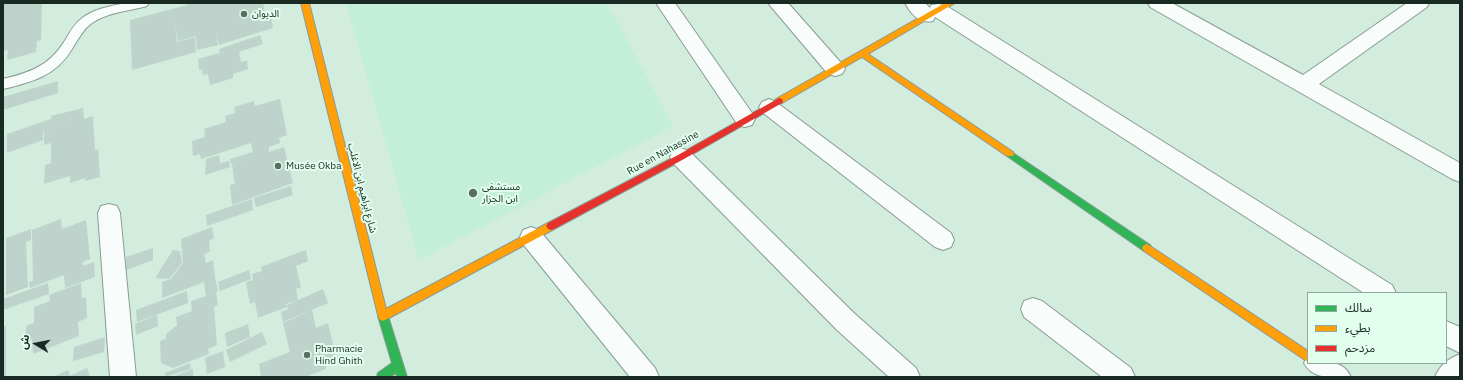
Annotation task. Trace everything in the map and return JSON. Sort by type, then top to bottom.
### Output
[{"type":"street","name":"شارع ابراهيم ابن الاغلب","points":[[305,3],[383,316],[402,377]]},
{"type":"street","points":[[665,3],[745,119]]},
{"type":"street","points":[[777,3],[835,69]]},
{"type":"street","points":[[1157,3],[1305,84],[1460,172]]},
{"type":"street","points":[[1305,84],[1420,3]]},
{"type":"street","name":"Rue en Nahassine","points":[[383,316],[681,157],[745,119],[770,107],[863,54],[932,8]]},
{"type":"street","points":[[932,8],[1382,292]]},
{"type":"street","points":[[863,54],[1307,356]]},
{"type":"street","points":[[770,107],[943,240]]},
{"type":"street","points":[[681,157],[846,322],[907,377]]},
{"type":"street","points":[[109,213],[123,377]]},
{"type":"street","points":[[531,237],[646,377]]},
{"type":"street","points":[[1033,309],[1122,377]]},
{"type":"street","points":[[1447,333],[1460,341]]},
{"type":"street","points":[[382,377],[399,364]]},
{"type":"street","points":[[1318,364],[1338,377]]},
{"type":"street","points":[[1448,377],[1460,366]]},
{"type":"lane","points":[[3,84],[29,78],[47,70],[56,62],[80,27],[88,20],[99,14],[143,3]]},
{"type":"shaded area","name":"مستشفى ابن الجزار","points":[[346,3],[607,3],[673,126],[419,260]]},
{"type":"building","points":[[3,3],[42,3],[41,40],[37,41],[36,52],[7,60],[8,50],[3,51]]},
{"type":"building","points":[[187,3],[263,3],[265,13],[270,12],[273,28],[219,45],[216,31],[218,45],[197,50],[196,36],[178,41],[175,22],[177,42],[195,37],[196,52],[132,70],[130,20],[187,5]]},
{"type":"building","points":[[260,35],[263,44],[239,52],[241,62],[247,60],[248,69],[233,74],[233,78],[210,85],[208,74],[203,75],[202,69],[199,70],[198,59],[219,53],[220,55],[219,49]]},
{"type":"building","points":[[58,81],[58,93],[3,110],[3,97]]},
{"type":"building","points":[[280,99],[287,135],[279,138],[280,143],[269,147],[269,152],[284,147],[293,183],[232,205],[230,185],[235,184],[232,164],[245,160],[231,164],[230,159],[253,152],[251,143],[201,159],[200,154],[193,156],[192,141],[205,137],[204,129],[226,122],[225,116],[235,113],[234,107],[254,101],[255,106]]},
{"type":"building","points":[[83,108],[84,119],[93,116],[95,150],[98,149],[100,177],[85,181],[85,178],[70,183],[70,176],[44,184],[45,165],[51,163],[51,143],[44,145],[44,131],[70,123],[43,131],[43,140],[7,153],[7,134],[51,119],[51,116]]},
{"type":"building","points":[[219,155],[220,163],[214,165],[229,161],[230,167],[205,175],[206,159]]},
{"type":"building","points":[[291,186],[293,195],[256,207],[254,198]]},
{"type":"building","points":[[252,199],[253,210],[207,226],[206,215]]},
{"type":"building","points":[[61,219],[62,229],[86,220],[90,259],[83,262],[83,266],[94,262],[95,277],[65,288],[64,275],[30,288],[29,282],[33,281],[32,230]]},
{"type":"building","points":[[212,227],[214,238],[209,241],[210,252],[204,254],[206,263],[213,260],[218,291],[207,295],[216,292],[218,305],[214,307],[217,345],[208,349],[209,354],[173,368],[161,363],[160,341],[166,339],[166,334],[177,325],[176,317],[192,311],[191,301],[206,296],[204,282],[162,298],[162,282],[171,279],[183,263],[181,239]]},
{"type":"building","points":[[31,229],[31,240],[26,242],[28,287],[6,295],[6,238]]},
{"type":"building","points":[[153,248],[153,260],[126,270],[126,257]]},
{"type":"building","points":[[173,250],[180,251],[182,263],[169,279],[155,278]]},
{"type":"building","points":[[306,250],[308,261],[296,266],[301,287],[296,289],[298,300],[286,304],[287,307],[258,318],[255,302],[250,304],[246,282],[253,280],[252,274],[262,271],[261,267]]},
{"type":"building","points":[[249,270],[251,279],[220,291],[218,282]]},
{"type":"building","points":[[48,283],[49,294],[3,310],[3,299]]},
{"type":"building","points":[[81,283],[82,298],[86,297],[87,318],[78,322],[79,336],[33,354],[32,339],[26,341],[26,326],[34,323],[34,307],[50,301],[49,295]]},
{"type":"building","points":[[323,289],[328,303],[283,322],[281,312],[288,309],[287,305]]},
{"type":"building","points":[[187,291],[188,303],[137,322],[136,310]]},
{"type":"building","points":[[312,310],[316,328],[328,323],[337,361],[326,365],[326,369],[305,377],[261,377],[259,364],[290,352],[283,323]]},
{"type":"building","points":[[157,315],[158,326],[136,335],[135,324]]},
{"type":"building","points":[[248,324],[250,337],[227,347],[225,333]]},
{"type":"building","points":[[6,326],[6,377],[3,377],[3,327]]},
{"type":"building","points":[[262,332],[267,344],[230,362],[226,350]]},
{"type":"building","points":[[105,337],[104,352],[73,361],[74,347]]},
{"type":"building","points":[[223,351],[225,367],[207,374],[205,358]]},
{"type":"building","points":[[190,363],[191,369],[165,377],[165,373]]},
{"type":"building","points":[[87,368],[90,377],[53,377],[68,370],[70,376]]},
{"type":"building","points":[[193,369],[193,376],[191,377],[172,377]]},
{"type":"traffic: fast","points":[[1010,154],[1147,248]]},
{"type":"traffic: fast","points":[[383,316],[402,377]]},
{"type":"traffic: fast","points":[[382,377],[399,364]]},
{"type":"traffic: slow","points":[[305,3],[383,316]]},
{"type":"traffic: slow","points":[[779,101],[951,3]]},
{"type":"traffic: slow","points":[[863,54],[1010,154]]},
{"type":"traffic: slow","points":[[383,316],[551,226]]},
{"type":"traffic: slow","points":[[1147,248],[1307,356]]},
{"type":"traffic: jam","points":[[551,226],[681,157],[779,101]]},
{"type":"place","name":"الديوان","points":[[244,14]]},
{"type":"place","name":"Musée Okba","points":[[278,166]]},
{"type":"place","name":"مستشفى ابن الجزار","points":[[473,193]]},
{"type":"place","name":"Pharmacie Hind Ghith","points":[[307,355]]}]
